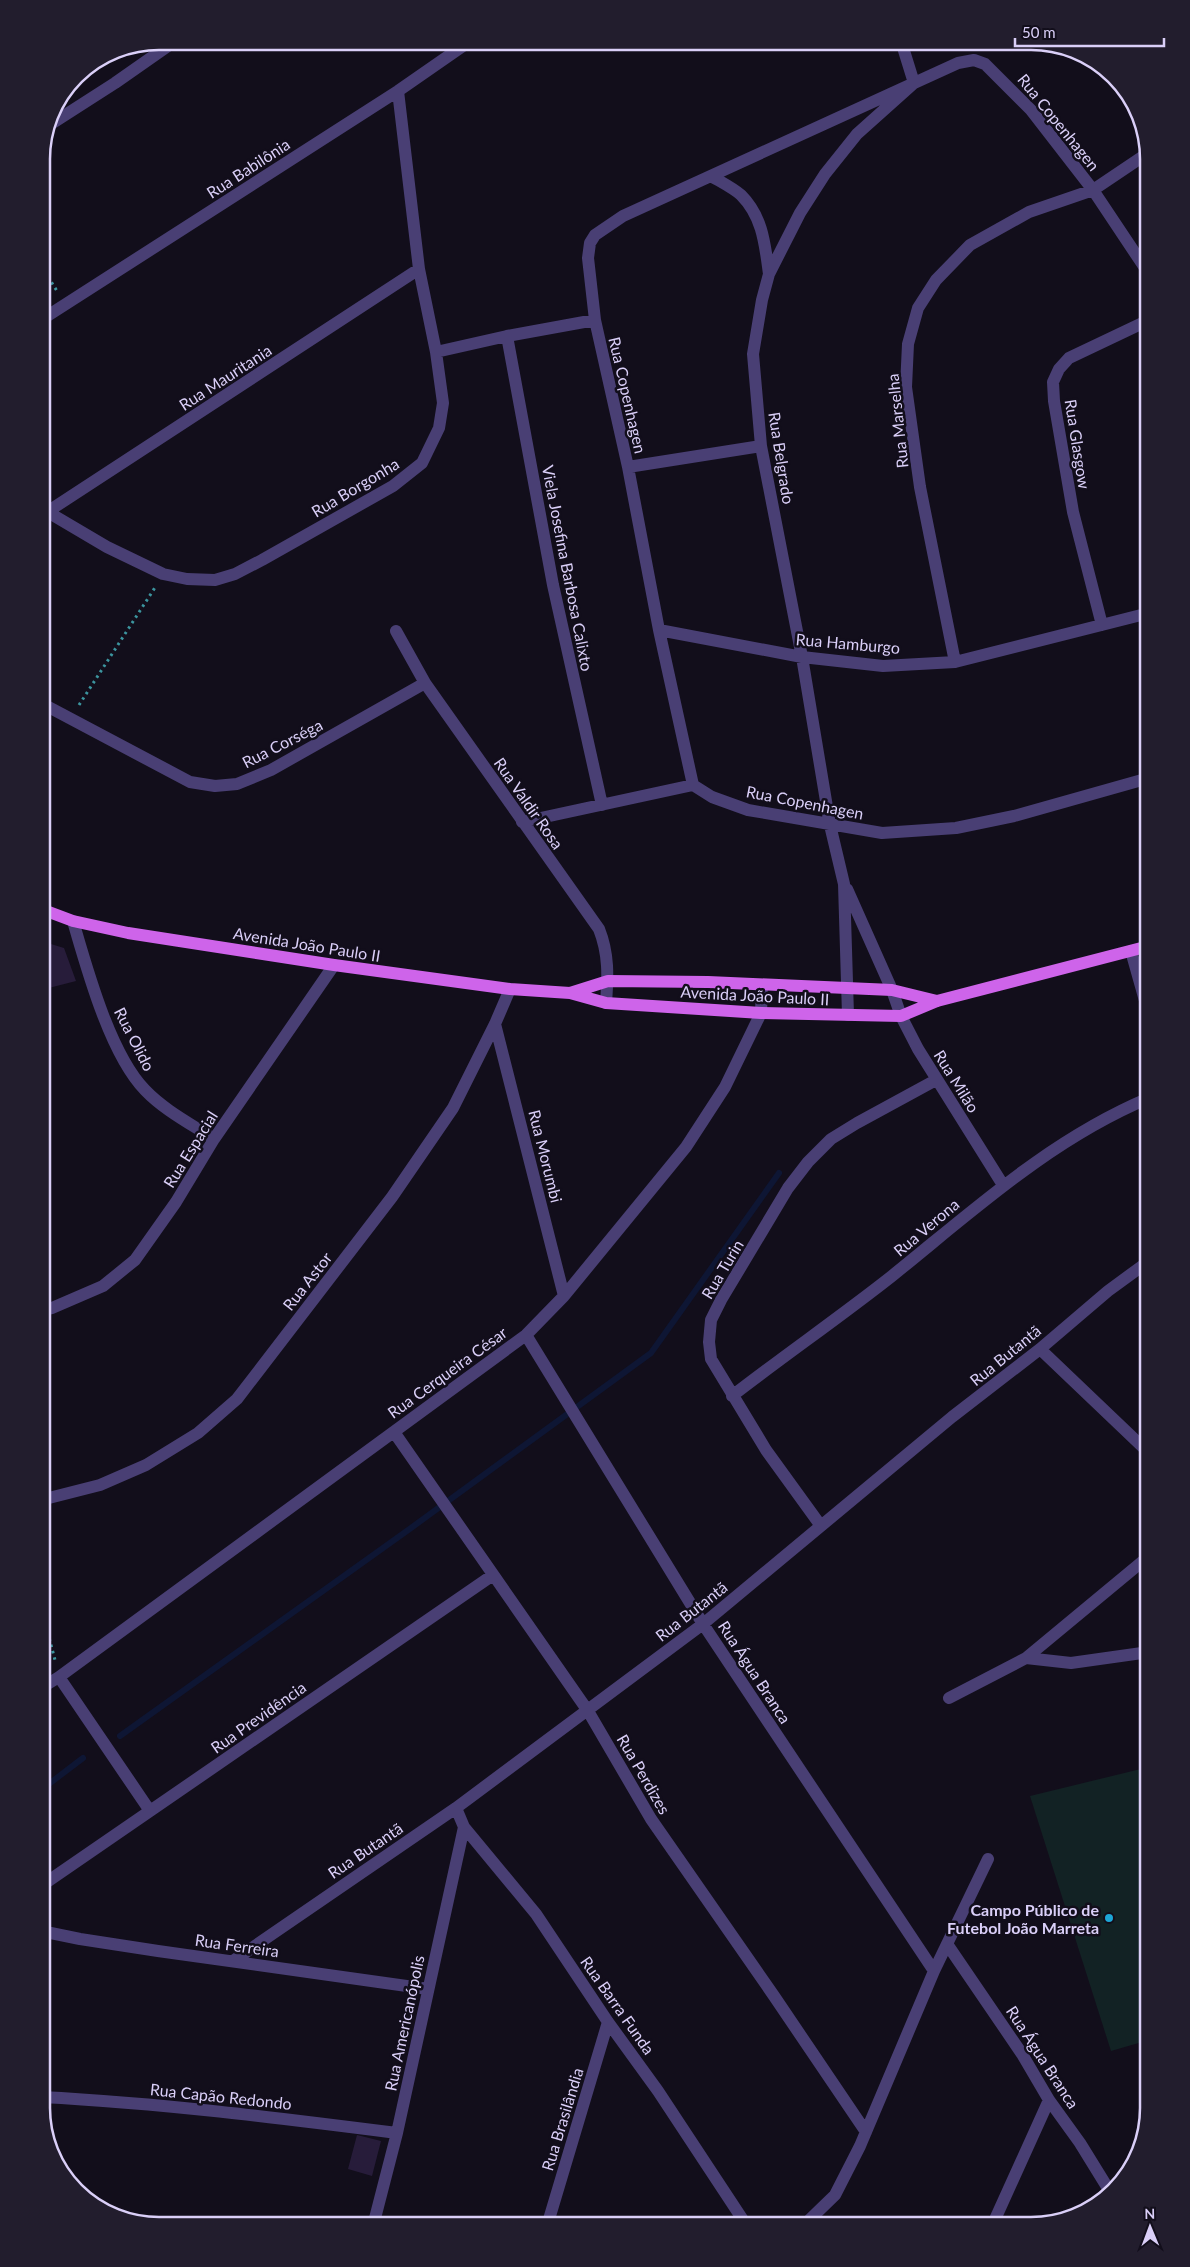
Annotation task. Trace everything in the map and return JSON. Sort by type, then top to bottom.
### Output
[{"type":"main road","name":"Avenida João Paulo II","points":[[50,912],[73,921],[128,933],[334,966],[510,989],[570,993],[606,1003],[761,1013],[901,1016],[937,1001],[1140,948]]},
{"type":"main road","name":"Avenida João Paulo II","points":[[570,993],[608,980],[708,982],[892,990],[937,1001]]},
{"type":"street","points":[[57,120],[162,50]]},
{"type":"street","name":"Rua Babilônia","points":[[50,314],[398,91],[457,50]]},
{"type":"street","points":[[904,50],[914,83]]},
{"type":"street","name":"Rua Copenhagen","points":[[1140,260],[1093,190],[1031,110],[986,64],[974,60],[958,63],[623,216],[595,235],[590,243],[588,258],[595,320],[628,467],[659,630],[693,785],[712,797],[748,810],[882,833],[956,828],[1014,816],[1140,781]]},
{"type":"street","name":"Rua Belgrado","points":[[892,990],[844,884],[830,825],[802,657],[761,446],[753,354],[762,300],[769,274],[800,213],[825,174],[857,134],[914,83]]},
{"type":"street","name":"Rua Borgonha","points":[[50,514],[107,547],[163,574],[187,579],[215,580],[235,574],[400,480],[422,463],[439,428],[442,403],[436,352],[420,269],[398,91]]},
{"type":"street","name":"Rua Marselha","points":[[955,662],[920,487],[906,388],[908,344],[918,308],[936,280],[970,245],[1029,212],[1093,190],[1140,158]]},
{"type":"street","points":[[711,176],[740,194],[756,213],[765,243],[769,274]]},
{"type":"street","name":"Rua Mauritania","points":[[50,506],[420,269]]},
{"type":"street","points":[[436,352],[507,336],[595,320]]},
{"type":"street","name":"Rua Glasgow","points":[[1102,625],[1073,512],[1054,401],[1053,382],[1059,369],[1069,358],[1140,324]]},
{"type":"street","name":"Viela Josefina Barbosa Calixto","points":[[507,336],[553,586],[602,805]]},
{"type":"street","points":[[628,467],[761,446]]},
{"type":"street","name":"Rua Hamburgo","points":[[659,630],[802,657],[883,666],[955,662],[1140,615]]},
{"type":"street","name":"Rua Valdir Rosa","points":[[396,631],[425,683],[599,929],[604,943],[608,980],[606,1003]]},
{"type":"street","name":"Rua Corséga","points":[[50,707],[190,782],[215,786],[237,784],[271,770],[425,683]]},
{"type":"street","points":[[522,822],[693,785]]},
{"type":"street","name":"Rua Belgrado","points":[[844,884],[848,1015]]},
{"type":"street","name":"Rua Olido","points":[[73,921],[90,979],[116,1045],[138,1083],[165,1108],[214,1139]]},
{"type":"street","points":[[1131,951],[1140,983]]},
{"type":"street","name":"Rua Espacial","points":[[50,1308],[103,1286],[135,1260],[176,1202],[214,1139],[334,966]]},
{"type":"street","name":"Rua Cerqueira César","points":[[50,1682],[526,1335],[564,1296],[686,1147],[725,1087],[761,1013],[762,985]]},
{"type":"street","name":"Rua Astor","points":[[50,1498],[100,1485],[146,1465],[198,1433],[237,1399],[392,1197],[453,1108],[496,1024],[510,989]]},
{"type":"street","name":"Rua Milão","points":[[892,990],[901,1016],[936,1080],[1003,1185]]},
{"type":"street","name":"Rua Morumbi","points":[[496,1024],[564,1296]]},
{"type":"street","name":"Rua Turin","points":[[820,1526],[766,1450],[711,1359],[708,1342],[710,1325],[721,1300],[788,1188],[808,1162],[830,1139],[936,1080]]},
{"type":"street","name":"Rua Verona","points":[[732,1396],[793,1349],[847,1312],[1003,1185],[1084,1130],[1140,1102]]},
{"type":"street","name":"Rua Butantã","points":[[233,1961],[456,1808],[703,1624],[820,1526],[1040,1349],[1108,1291],[1140,1268]]},
{"type":"street","name":"Rua Água Branca","points":[[526,1335],[703,1624],[934,1971]]},
{"type":"street","points":[[1040,1349],[1140,1444]]},
{"type":"street","name":"Rua Perdizes","points":[[394,1432],[588,1711],[651,1819],[866,2132]]},
{"type":"street","points":[[949,1698],[1026,1658],[1140,1563]]},
{"type":"street","name":"Rua Previdência","points":[[50,1880],[493,1575]]},
{"type":"street","points":[[1026,1658],[1071,1663],[1140,1653]]},
{"type":"street","points":[[59,1677],[150,1811]]},
{"type":"street","name":"Rua Barra Funda","points":[[456,1808],[464,1827],[536,1914],[608,2022],[658,2091],[741,2217]]},
{"type":"street","name":"Rua Americanópolis","points":[[375,2217],[397,2133],[464,1827]]},
{"type":"street","points":[[812,2217],[835,2195],[866,2132],[934,1971],[988,1859]]},
{"type":"street","name":"Rua Ferreira","points":[[50,1933],[109,1944],[428,1989]]},
{"type":"street","name":"Rua Água Branca","points":[[947,1944],[1022,2054],[1049,2100],[1080,2143],[1107,2186]]},
{"type":"street","name":"Rua Brasilândia","points":[[550,2217],[608,2022]]},
{"type":"street","name":"Rua Capão Redondo","points":[[50,2098],[104,2100],[397,2133]]},
{"type":"street","points":[[996,2217],[1049,2100]]},
{"type":"path","points":[[50,279],[65,304]]},
{"type":"path","points":[[70,718],[163,574]]},
{"type":"path","points":[[50,1642],[59,1677]]},
{"type":"shaded area","name":"Campo Público de Futebol João Marreta","points":[[1140,1769],[1140,2043],[1111,2051],[1030,1796]]},
{"type":"building","points":[[50,944],[64,948],[76,981],[50,988]]},
{"type":"building","points":[[357,2135],[381,2141],[372,2176],[348,2169]]},
{"type":"waterway","points":[[120,1736],[411,1528],[651,1353],[779,1173]]},
{"type":"waterway","points":[[50,1783],[83,1758]]},
{"type":"place","name":"Campo Público de Futebol João Marreta","points":[[1109,1918]]}]
